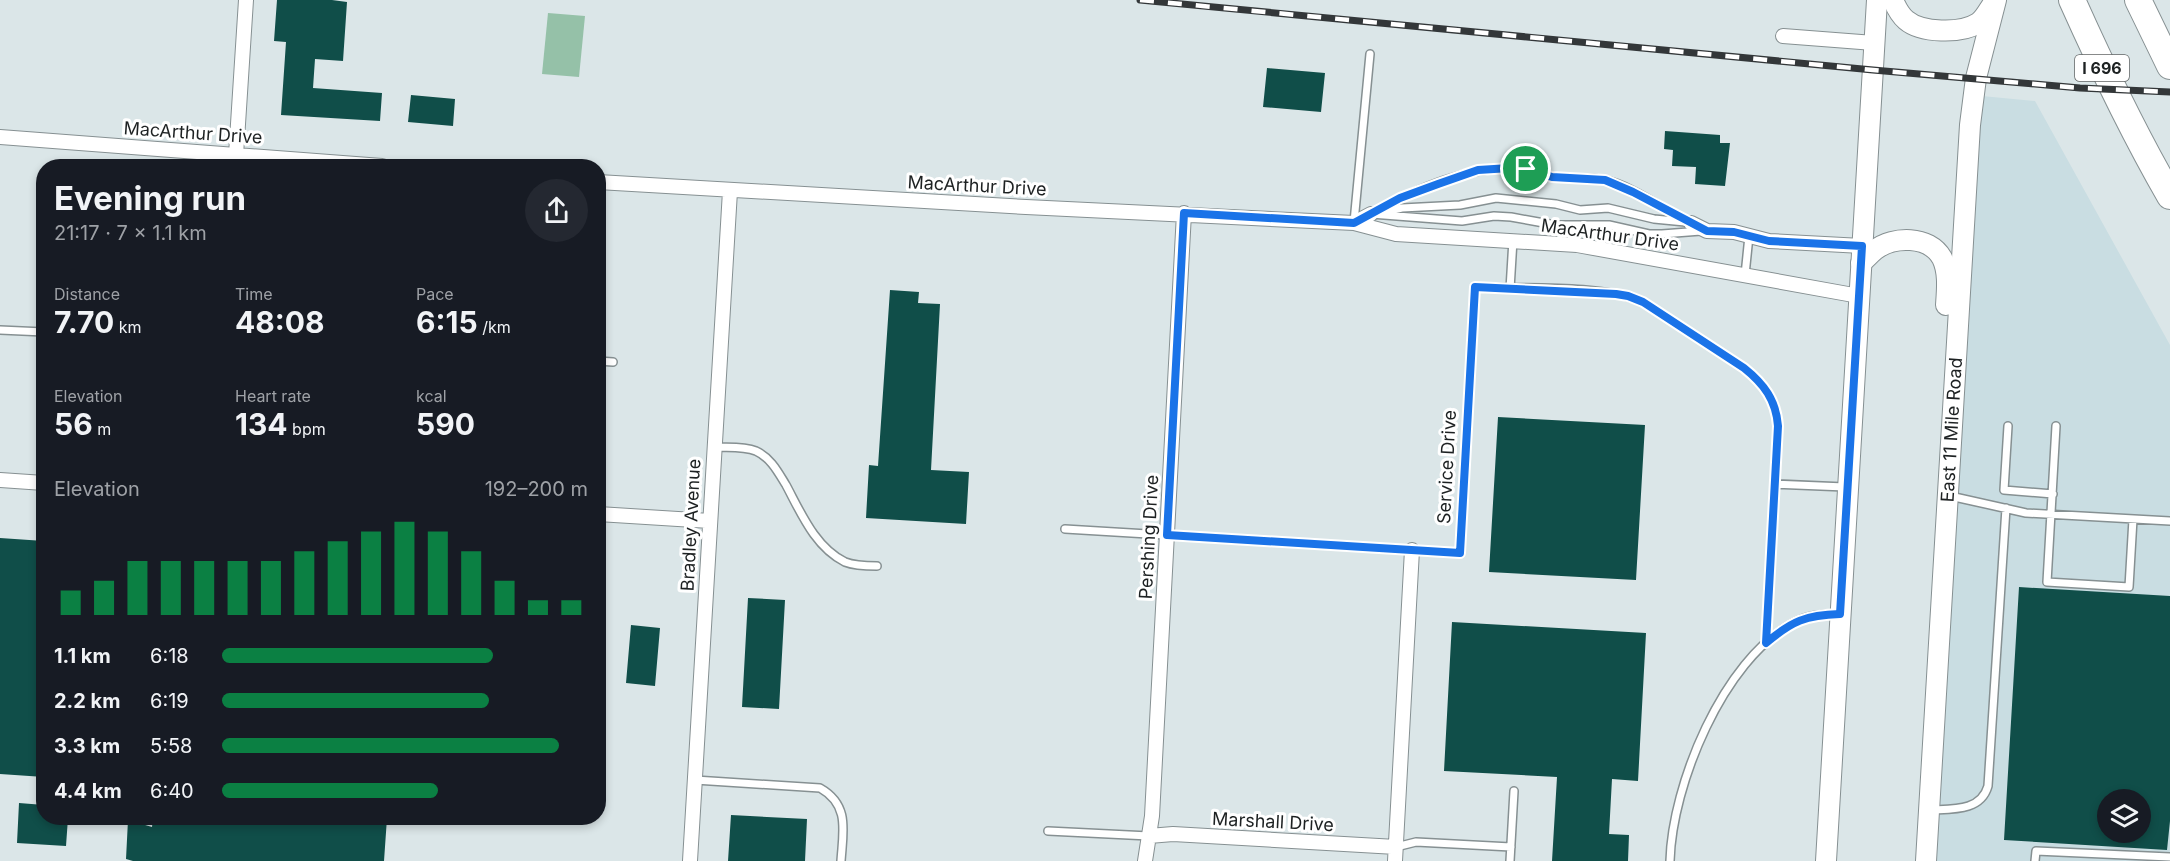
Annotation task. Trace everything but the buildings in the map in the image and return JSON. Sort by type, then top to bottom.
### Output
[{"type":"highway","name":"I 696","points":[[2072,0],[2130,125],[2170,196]]},
{"type":"highway","points":[[2138,0],[2170,66]]},
{"type":"main road","points":[[1826,861],[1877,0]]},
{"type":"main road","points":[[1893,0],[1904,19],[1911,24],[1923,28],[1950,31],[1960,31],[1981,21],[1996,0]]},
{"type":"main road","name":"East 11 Mile Road","points":[[1926,861],[1970,124],[1976,78],[1996,0]]},
{"type":"main road","points":[[1862,255],[1886,244],[1911,240],[1924,243],[1932,249],[1941,257],[1946,270],[1936,469],[1945,531]]},
{"type":"main road","points":[[1838,861],[1850,670],[1840,614]]},
{"type":"street","points":[[236,154],[246,0]]},
{"type":"street","points":[[1783,36],[1874,43]]},
{"type":"street","name":"MacArthur Drive","points":[[0,137],[297,159]]},
{"type":"street","name":"MacArthur Drive","points":[[606,183],[1354,223],[1396,234],[1577,245],[1859,296]]},
{"type":"street","name":"Bradley Avenue","points":[[690,861],[730,191]]},
{"type":"street","name":"Pershing Drive","points":[[1145,861],[1152,816],[1184,213]]},
{"type":"street","points":[[1354,223],[1371,214]]},
{"type":"street","name":"MacArthur Drive","points":[[1691,223],[1707,231],[1734,232],[1769,241],[1862,255]]},
{"type":"street","points":[[0,480],[36,482]]},
{"type":"street","points":[[606,514],[710,521]]},
{"type":"street","points":[[1395,861],[1412,550]]},
{"type":"street","name":"Marshall Drive","points":[[1149,836],[1173,834],[1396,846]]},
{"type":"lane","points":[[1354,223],[1370,54]]},
{"type":"lane","points":[[1371,214],[1400,198],[1478,170],[1510,168],[1526,169],[1552,177],[1605,180],[1691,223]]},
{"type":"lane","points":[[1371,214],[1402,208],[1460,205],[1496,198],[1556,204],[1580,210],[1608,208],[1654,219],[1691,223]]},
{"type":"lane","points":[[1371,214],[1462,221],[1494,216],[1511,217],[1555,225],[1608,225],[1649,234],[1707,231]]},
{"type":"lane","points":[[1745,274],[1749,236]]},
{"type":"lane","points":[[1513,240],[1510,289],[1628,296],[1643,302],[1744,368],[1766,389],[1777,413],[1766,643]]},
{"type":"lane","name":"Service Drive","points":[[1412,550],[1460,553],[1475,287],[1510,289]]},
{"type":"lane","points":[[0,330],[36,332]]},
{"type":"lane","points":[[606,362],[614,362]]},
{"type":"lane","points":[[2008,426],[2004,490],[2052,494]]},
{"type":"lane","points":[[2056,426],[2047,582],[2129,587],[2133,519]]},
{"type":"lane","points":[[714,447],[746,449],[764,456],[773,464],[809,526],[829,550],[846,562],[877,566]]},
{"type":"lane","points":[[1775,484],[1848,487]]},
{"type":"lane","points":[[1948,495],[2026,513],[2170,521]]},
{"type":"lane","points":[[1929,810],[1973,805],[1981,800],[1988,786],[2006,508]]},
{"type":"lane","points":[[1065,529],[1412,550]]},
{"type":"lane","points":[[1670,861],[1676,810],[1698,744],[1713,713],[1730,686],[1766,643],[1795,622],[1814,615],[1840,614]]},
{"type":"lane","points":[[694,780],[820,788],[834,798],[841,810],[843,824],[841,861]]},
{"type":"lane","points":[[1510,861],[1514,790]]},
{"type":"lane","points":[[1048,831],[1149,836]]},
{"type":"lane","points":[[1396,846],[1416,842],[1510,847]]},
{"type":"lane","points":[[2035,861],[2036,851],[2170,858]]},
{"type":"shaded area","points":[[1982,96],[2035,101],[2170,345],[2170,861],[1933,861]]},
{"type":"green space","points":[[548,13],[585,16],[579,77],[542,74]]},
{"type":"railway","points":[[1140,0],[1873,70],[2080,88],[2170,92]]},
{"type":"route","points":[[1526,169],[1552,177],[1605,180],[1707,231],[1734,232],[1769,241],[1862,246],[1840,614],[1814,615],[1795,622],[1780,630],[1766,643],[1778,426],[1777,413],[1772,400],[1757,378],[1744,368],[1643,302],[1616,294],[1475,287],[1460,553],[1167,535],[1184,213],[1354,223],[1400,198],[1478,170],[1526,169]]}]
